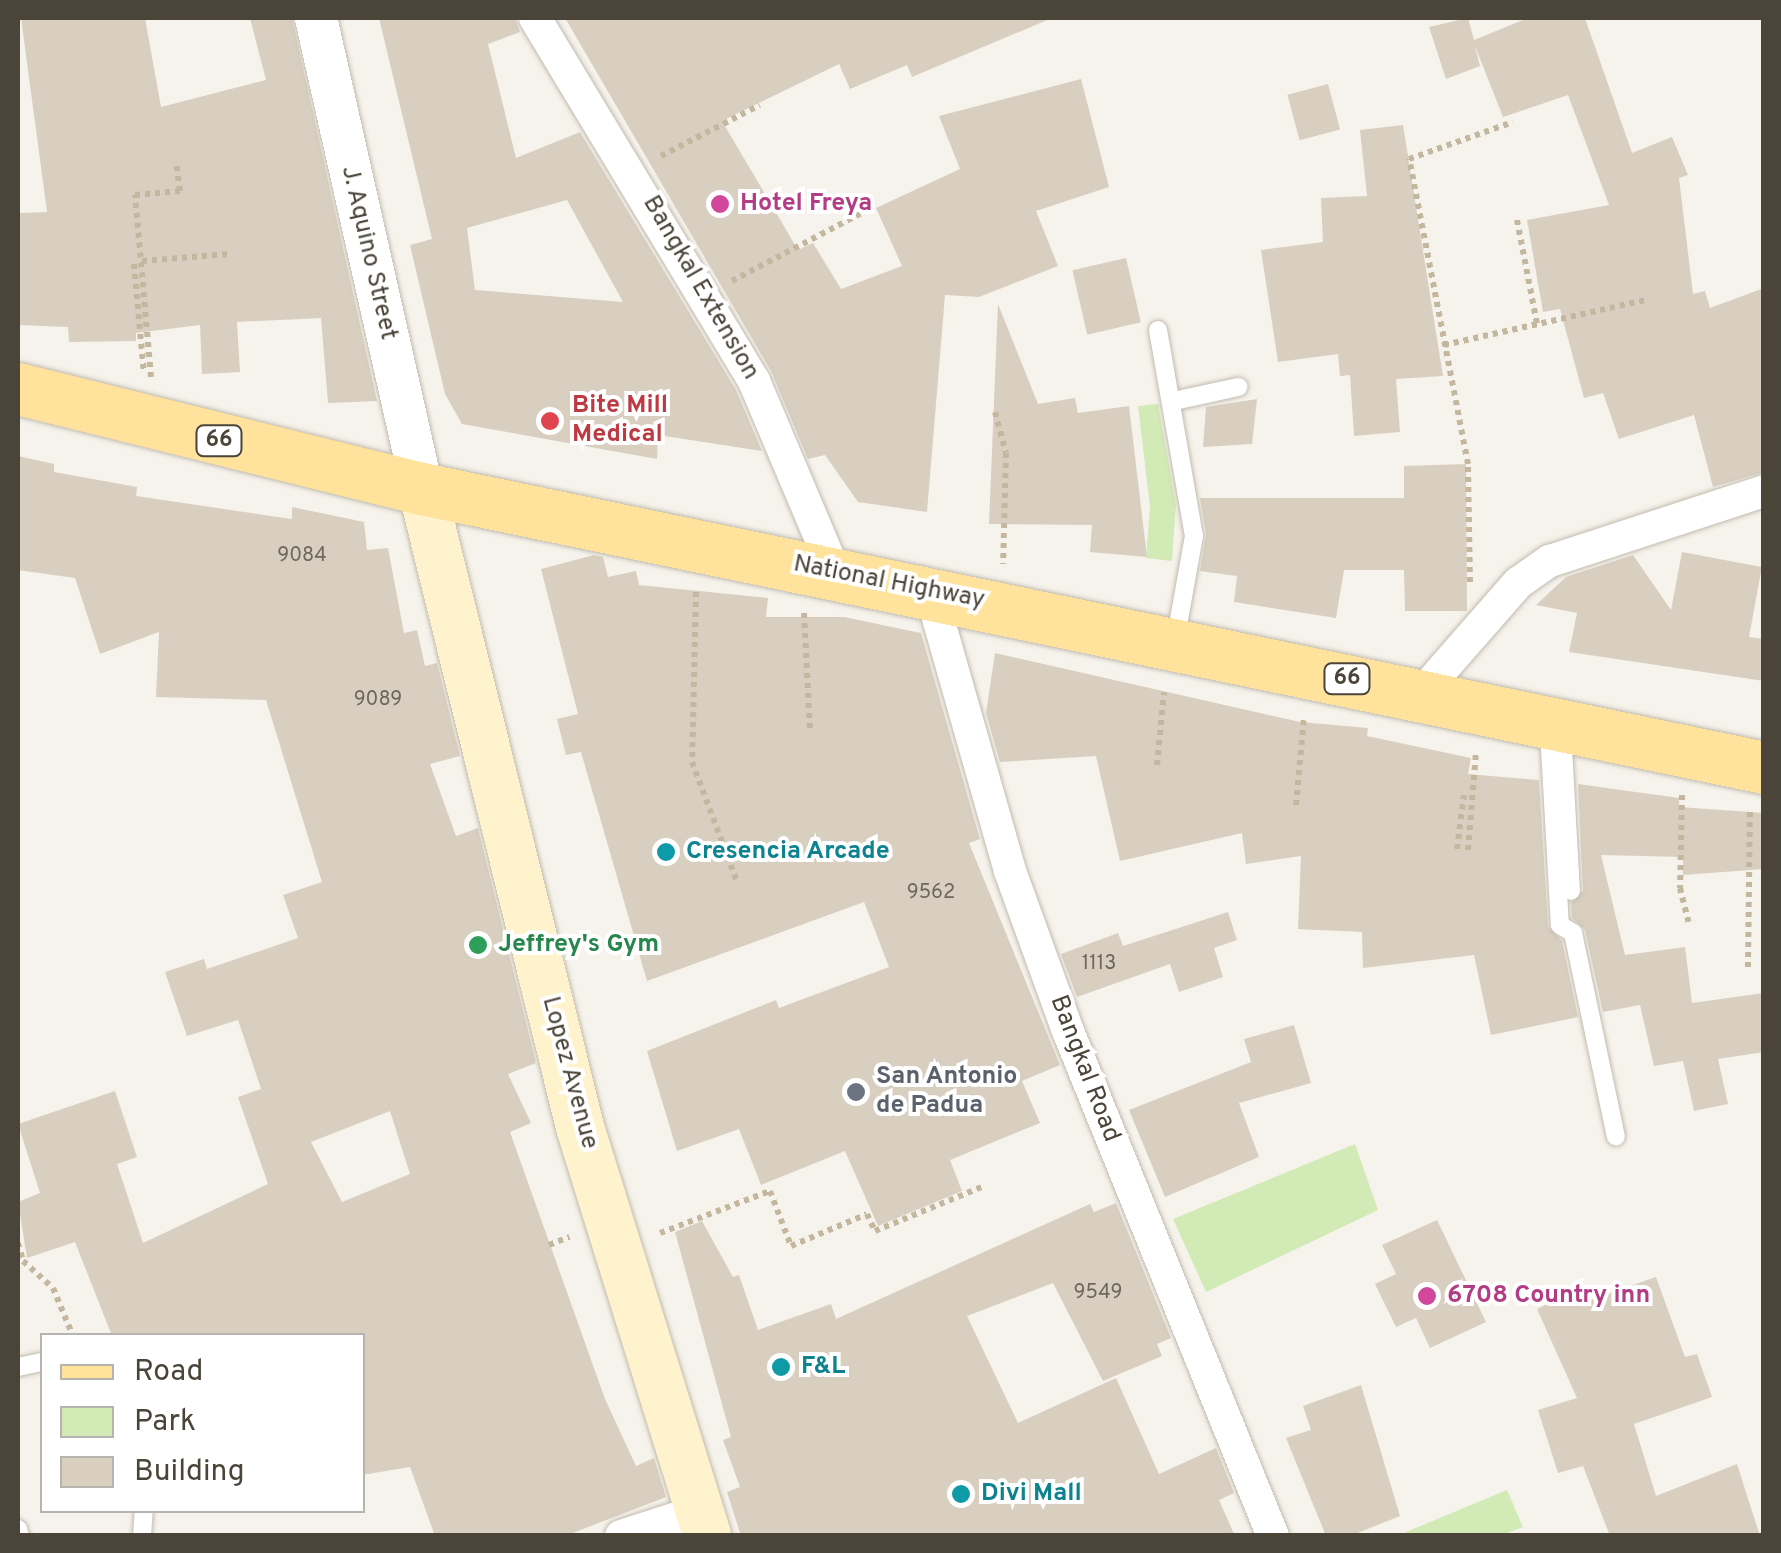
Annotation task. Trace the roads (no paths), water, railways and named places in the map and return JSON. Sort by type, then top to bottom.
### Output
[{"type":"main road","name":"National Highway","points":[[18,390],[422,489],[930,590],[1420,695],[1556,729],[1758,767]]},
{"type":"main road","name":"Lopez Avenue","points":[[422,489],[580,1127],[704,1522]]},
{"type":"street","name":"J. Aquino Street","points":[[316,18],[422,489]]},
{"type":"street","name":"Bangkal Extension","points":[[535,18],[633,170],[754,380],[820,570]]},
{"type":"street","points":[[1420,695],[1518,583],[1550,562],[1764,490]]},
{"type":"street","name":"Bangkal Road","points":[[930,590],[1010,870],[1062,1013],[1273,1536]]},
{"type":"street","points":[[621,1536],[704,1522]]},
{"type":"lane","points":[[1158,330],[1174,400],[1194,536],[1175,642]]},
{"type":"lane","points":[[1174,400],[1238,387]]},
{"type":"lane","points":[[1556,729],[1571,891]]},
{"type":"lane","points":[[1556,729],[1560,925],[1573,933],[1616,1137]]},
{"type":"place","name":"Hotel Freya","points":[[720,204]]},
{"type":"place","name":"Bite Mill Medical","points":[[550,421]]},
{"type":"place","name":"Cresencia Arcade","points":[[666,852]]},
{"type":"place","name":"Jeffrey's Gym","points":[[478,945]]},
{"type":"place","name":"San Antonio de Padua","points":[[856,1092]]},
{"type":"place","name":"6708 Country inn","points":[[1427,1296]]},
{"type":"place","name":"F&L","points":[[781,1367]]},
{"type":"place","name":"Divi Mall","points":[[961,1494]]}]
